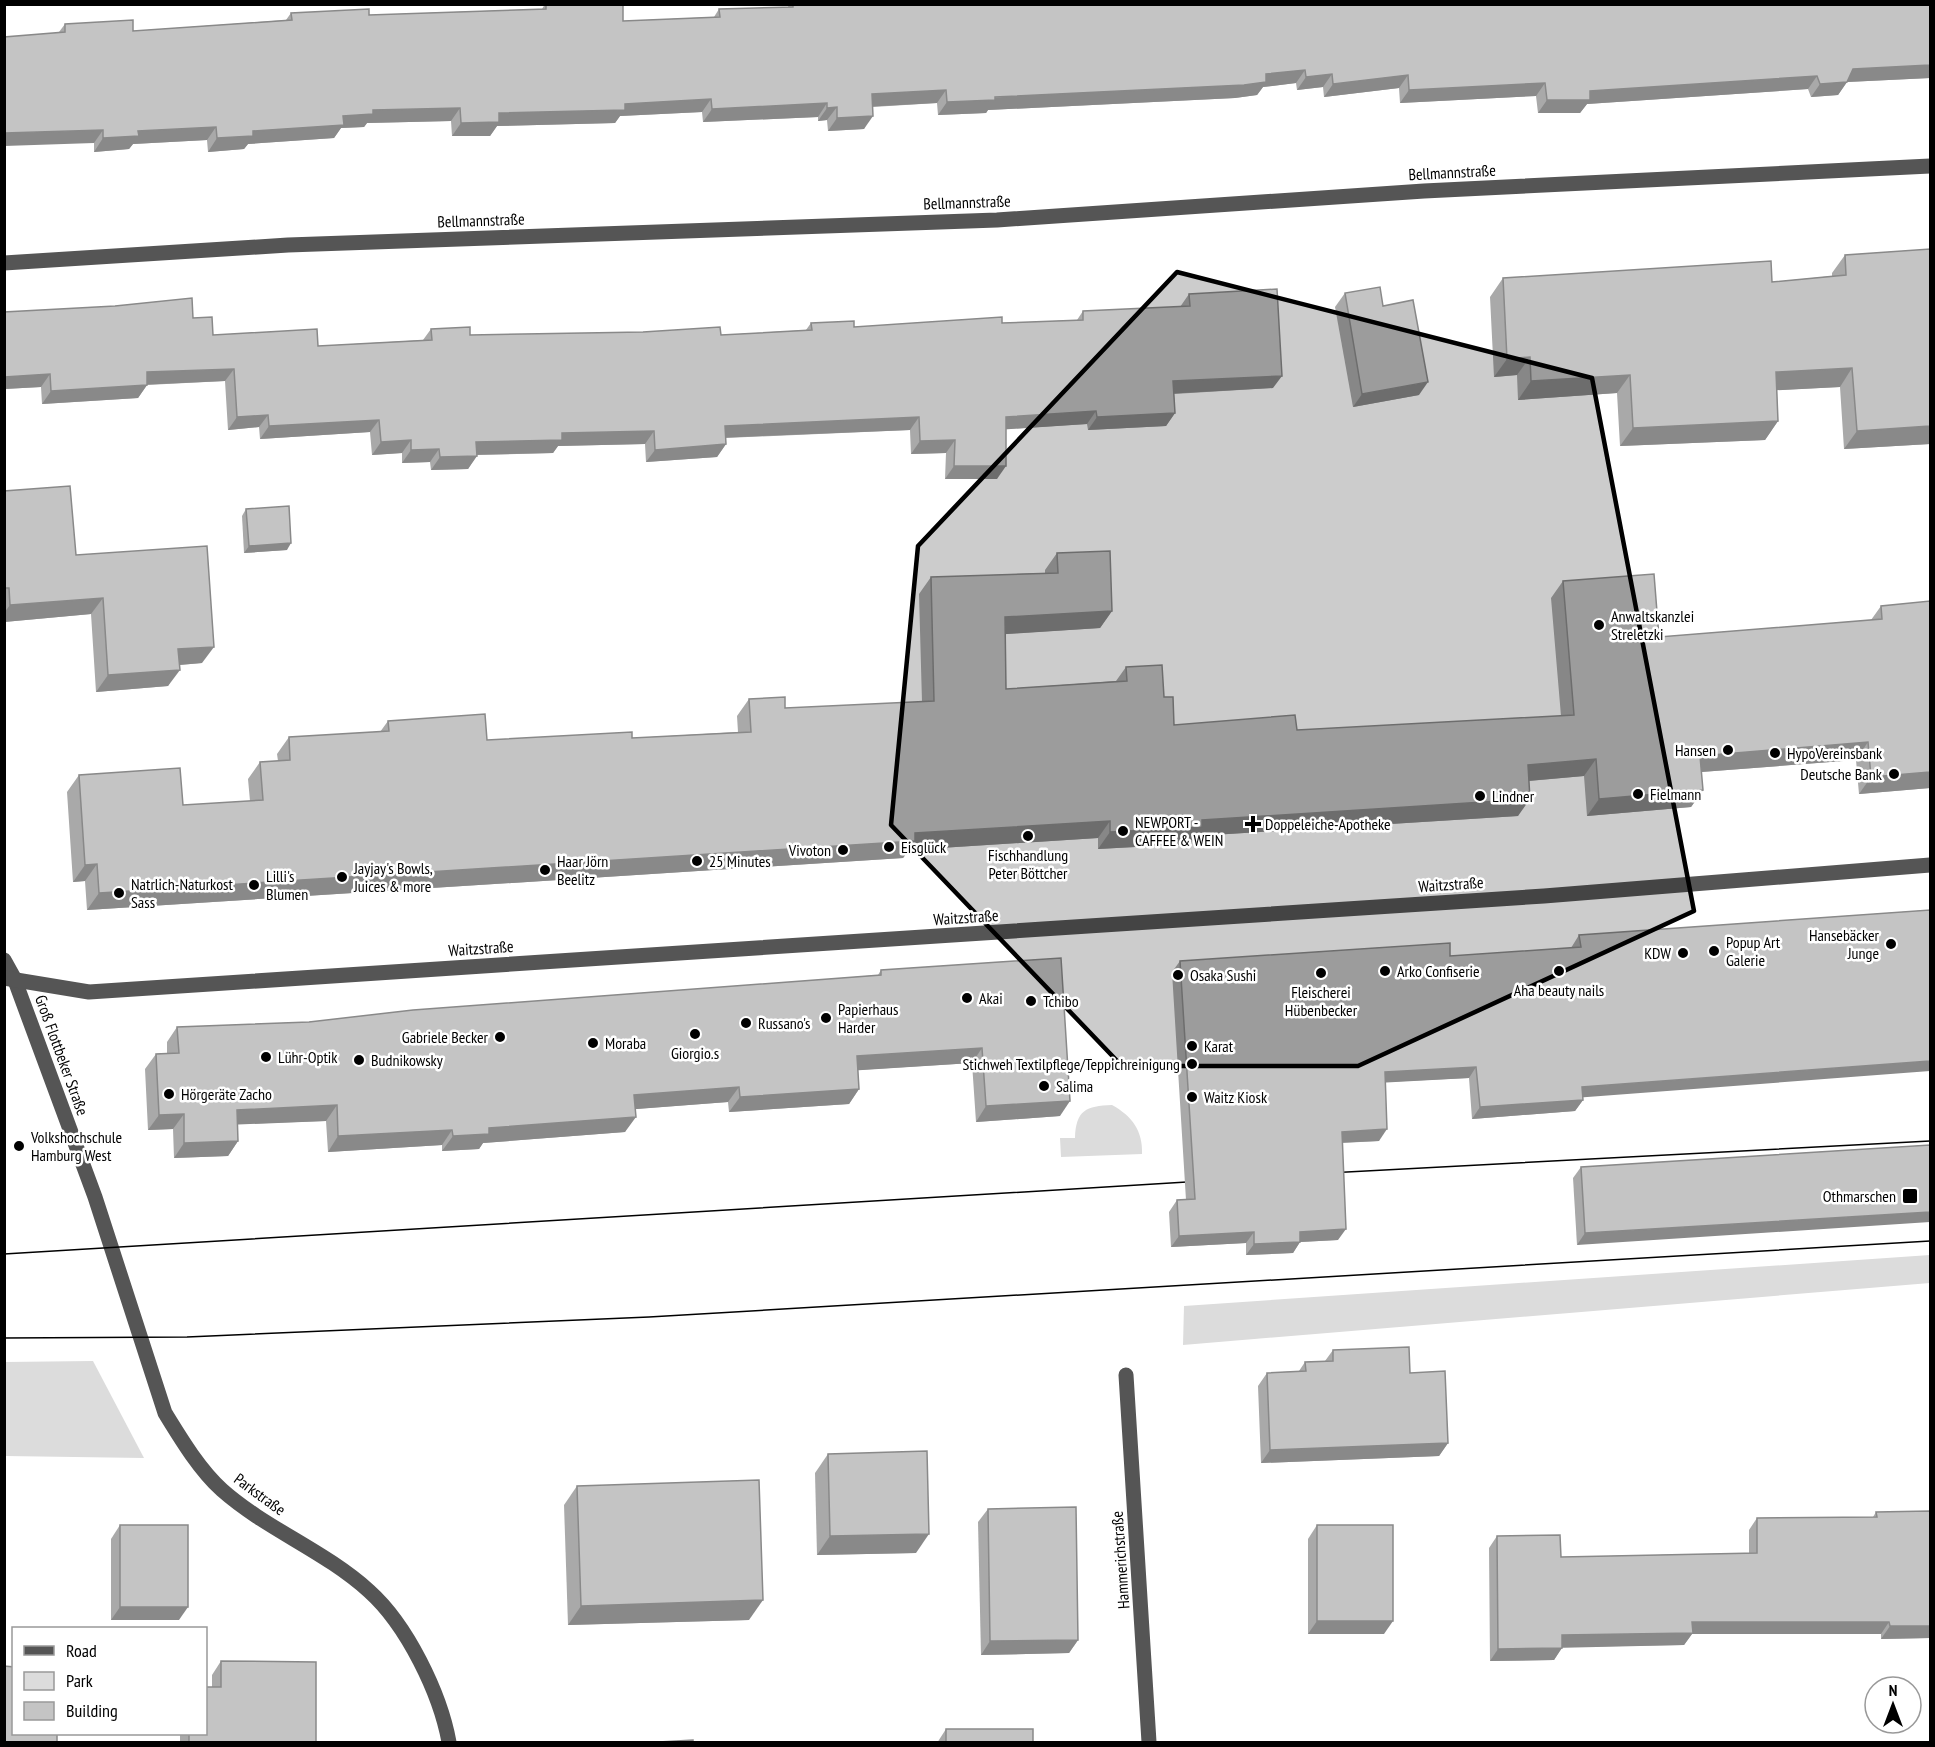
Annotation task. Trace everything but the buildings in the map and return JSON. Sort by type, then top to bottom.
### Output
[{"type":"street","name":"Bellmannstraße","points":[[4,263],[288,245],[996,220],[1424,191],[1930,166]]},
{"type":"street","name":"Waitzstraße","points":[[9,978],[89,992],[1545,896],[1930,865]]},
{"type":"street","name":"Groß Flottbeker Straße","points":[[4,960],[95,1197]]},
{"type":"street","name":"Parkstraße","points":[[95,1197],[148,1368],[165,1413],[183,1443],[221,1489],[370,1591],[408,1639],[432,1688],[446,1726],[449,1743]]},
{"type":"street","name":"Hammerichstraße","points":[[1126,1375],[1149,1743]]},
{"type":"highlighted area","points":[[1177,272],[1592,378],[1694,911],[1358,1066],[1122,1066],[891,825],[918,546]]},
{"type":"green space","points":[[1112,1105],[1131,1119],[1135,1125],[1141,1138],[1142,1154],[1061,1157],[1060,1138],[1075,1138],[1078,1121],[1084,1111],[1089,1108]]},
{"type":"green space","points":[[1930,1255],[1930,1283],[1183,1345],[1184,1306]]},
{"type":"green space","points":[[93,1361],[144,1458],[5,1456],[5,1362]]},
{"type":"tram line","points":[[1328,1173],[1930,1141]]},
{"type":"tram line","points":[[4,1254],[1203,1181]]},
{"type":"tram line","points":[[4,1338],[187,1337],[649,1317],[1930,1241]]},
{"type":"place","name":"Anwaltskanzlei Streletzki","points":[[1599,625]]},
{"type":"place","name":"Hansen","points":[[1728,750]]},
{"type":"place","name":"HypoVereinsbank","points":[[1775,753]]},
{"type":"place","name":"Deutsche Bank","points":[[1894,774]]},
{"type":"place","name":"Fielmann","points":[[1638,794]]},
{"type":"place","name":"Lindner","points":[[1480,796]]},
{"type":"place","name":"Doppeleiche-Apotheke","points":[[1253,824]]},
{"type":"place","name":"NEWPORT - CAFFEE & WEIN","points":[[1123,831]]},
{"type":"place","name":"Fischhandlung Peter Böttcher","points":[[1028,836]]},
{"type":"place","name":"Eisglück","points":[[889,847]]},
{"type":"place","name":"Vivoton","points":[[843,850]]},
{"type":"place","name":"25 Minutes","points":[[697,861]]},
{"type":"place","name":"Haar Jörn Beelitz","points":[[545,870]]},
{"type":"place","name":"Jayjay's Bowls, Juices & more","points":[[342,877]]},
{"type":"place","name":"Lilli's Blumen","points":[[254,885]]},
{"type":"place","name":"Natrlich-Naturkost Sass","points":[[119,893]]},
{"type":"place","name":"Hansebäcker Junge","points":[[1891,944]]},
{"type":"place","name":"Popup Art Galerie","points":[[1714,951]]},
{"type":"place","name":"KDW","points":[[1683,953]]},
{"type":"place","name":"Arko Confiserie","points":[[1385,971]]},
{"type":"place","name":"Aha beauty nails","points":[[1559,971]]},
{"type":"place","name":"Fleischerei Hübenbecker","points":[[1321,973]]},
{"type":"place","name":"Osaka Sushi","points":[[1178,975]]},
{"type":"place","name":"Akai","points":[[967,998]]},
{"type":"place","name":"Tchibo","points":[[1031,1001]]},
{"type":"place","name":"Papierhaus Harder","points":[[826,1018]]},
{"type":"place","name":"Russano's","points":[[746,1023]]},
{"type":"place","name":"Giorgio.s","points":[[695,1034]]},
{"type":"place","name":"Gabriele Becker","points":[[500,1037]]},
{"type":"place","name":"Moraba","points":[[593,1043]]},
{"type":"place","name":"Karat","points":[[1192,1046]]},
{"type":"place","name":"Lühr-Optik","points":[[266,1057]]},
{"type":"place","name":"Budnikowsky","points":[[359,1060]]},
{"type":"place","name":"Stichweh Textilpflege/Teppichreinigung","points":[[1192,1064]]},
{"type":"place","name":"Salima","points":[[1044,1086]]},
{"type":"place","name":"Hörgeräte Zacho","points":[[169,1094]]},
{"type":"place","name":"Waitz Kiosk","points":[[1192,1097]]},
{"type":"place","name":"Volkshochschule Hamburg West","points":[[19,1146]]},
{"type":"place","name":"Othmarschen","points":[[1910,1196]]}]
